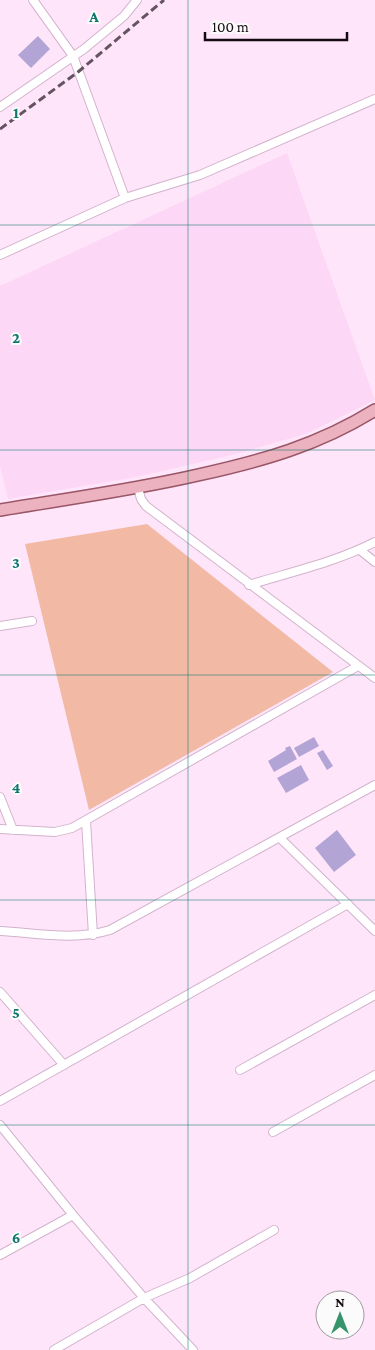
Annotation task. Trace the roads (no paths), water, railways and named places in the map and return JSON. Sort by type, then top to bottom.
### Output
[{"type":"main road","points":[[0,510],[138,488],[236,466],[287,452],[337,432],[375,410]]},
{"type":"street","points":[[33,0],[73,56],[125,198]]},
{"type":"street","points":[[0,107],[73,56],[124,16],[137,0]]},
{"type":"street","points":[[0,255],[125,198],[200,175],[375,99]]},
{"type":"street","points":[[138,488],[140,499],[146,506],[375,678]]},
{"type":"street","points":[[249,585],[360,550],[375,542]]},
{"type":"street","points":[[360,550],[375,562]]},
{"type":"street","points":[[0,626],[32,621]]},
{"type":"street","points":[[0,829],[63,831],[86,820],[358,666]]},
{"type":"street","points":[[0,931],[93,935],[110,930],[375,785]]},
{"type":"street","points":[[0,797],[13,830]]},
{"type":"street","points":[[86,820],[93,935]]},
{"type":"street","points":[[280,838],[375,931]]},
{"type":"street","points":[[0,1101],[348,904]]},
{"type":"street","points":[[0,992],[64,1065]]},
{"type":"street","points":[[240,1070],[375,995]]},
{"type":"street","points":[[273,1132],[375,1075]]},
{"type":"street","points":[[0,1124],[73,1215],[144,1298],[193,1350]]},
{"type":"street","points":[[0,1139],[8,1135]]},
{"type":"street","points":[[0,1255],[73,1215]]},
{"type":"street","points":[[54,1350],[144,1298],[190,1278],[274,1230]]},
{"type":"railway","points":[[0,129],[78,72],[164,0]]}]
